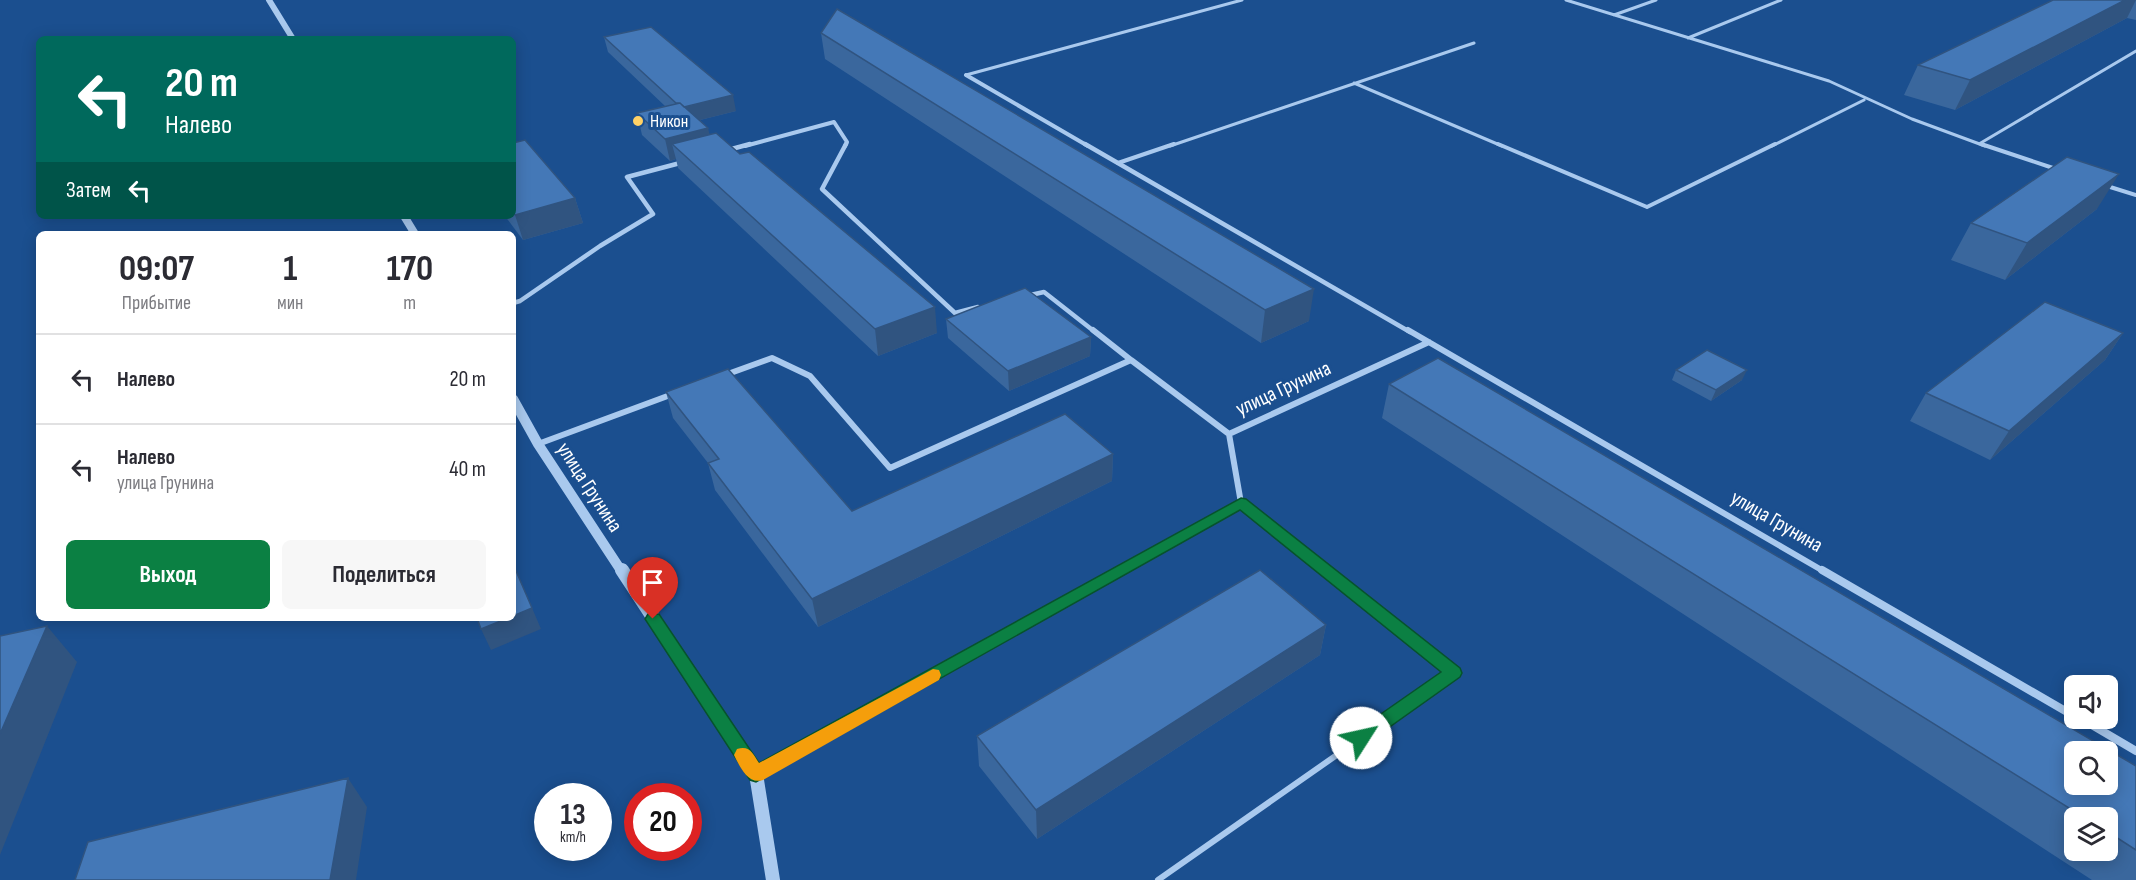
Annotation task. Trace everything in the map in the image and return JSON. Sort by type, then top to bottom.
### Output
[{"type":"street","points":[[269,0],[291,36]]},
{"type":"street","name":"улица Грунина","points":[[966,75],[2064,710]]},
{"type":"street","points":[[719,153],[834,122],[847,142],[822,189],[955,313],[988,305]]},
{"type":"street","points":[[516,302],[653,214],[627,177],[696,159]]},
{"type":"street","points":[[1022,297],[1044,292],[1229,434]]},
{"type":"street","name":"улица Грунина","points":[[1241,503],[1229,434],[1429,342]]},
{"type":"street","points":[[717,378],[772,358],[810,376],[890,468],[1131,360]]},
{"type":"street","points":[[538,444],[683,391]]},
{"type":"street","name":"улица Грунина","points":[[516,404],[538,444],[756,774],[773,880]]},
{"type":"street","points":[[756,774],[1241,503]]},
{"type":"street","points":[[2099,729],[2136,751]]},
{"type":"lane","points":[[966,75],[1242,0]]},
{"type":"lane","points":[[1566,0],[1829,81],[1864,100],[1979,144],[2058,170]]},
{"type":"lane","points":[[1614,15],[1656,0]]},
{"type":"lane","points":[[1688,38],[1781,0]]},
{"type":"lane","points":[[1118,163],[1474,43]]},
{"type":"lane","points":[[1979,144],[2136,51]]},
{"type":"lane","points":[[1354,83],[1647,207],[1864,100]]},
{"type":"lane","points":[[2102,184],[2136,195]]},
{"type":"lane","points":[[1158,880],[1454,673],[1241,503]]},
{"type":"building","points":[[2053,0],[2125,0],[1970,80],[1918,65]]},
{"type":"building","points":[[837,9],[1314,289],[1265,310],[821,33]]},
{"type":"building","points":[[651,27],[733,95],[684,107],[676,103],[604,37]]},
{"type":"building","points":[[680,103],[708,128],[665,139],[637,113]]},
{"type":"building","points":[[716,133],[740,154],[749,152],[935,307],[875,329],[672,144]]},
{"type":"building","points":[[525,140],[575,198],[516,215],[516,142]]},
{"type":"building","points":[[2067,157],[2119,174],[2027,243],[1971,223]]},
{"type":"building","points":[[1025,288],[1091,337],[1008,371],[946,319]]},
{"type":"building","points":[[2045,302],[2123,333],[2009,431],[1926,393]]},
{"type":"building","points":[[1707,350],[1747,370],[1716,390],[1676,370]]},
{"type":"building","points":[[1438,358],[2064,724],[2064,729],[2073,729],[2093,741],[2064,741],[2064,795],[2118,795],[2118,755],[2136,766],[2136,850],[2118,838],[2118,807],[2067,807],[1389,384]]},
{"type":"building","points":[[728,369],[852,511],[1065,414],[1113,454],[812,599],[708,463],[719,459],[666,392]]},
{"type":"building","points":[[1260,570],[1326,625],[1036,810],[977,736]]},
{"type":"building","points":[[516,571],[532,608],[516,615]]},
{"type":"building","points":[[478,621],[501,621],[481,629]]},
{"type":"building","points":[[47,626],[0,734],[0,636]]},
{"type":"building","points":[[348,778],[330,880],[75,880],[88,842]]},
{"type":"slow traffic","points":[[744,755],[756,774],[933,675]]},
{"type":"place","name":"Никон","points":[[638,121]]},
{"type":"route","points":[[653,619],[756,774],[1241,503],[1454,673],[1361,738]]}]
